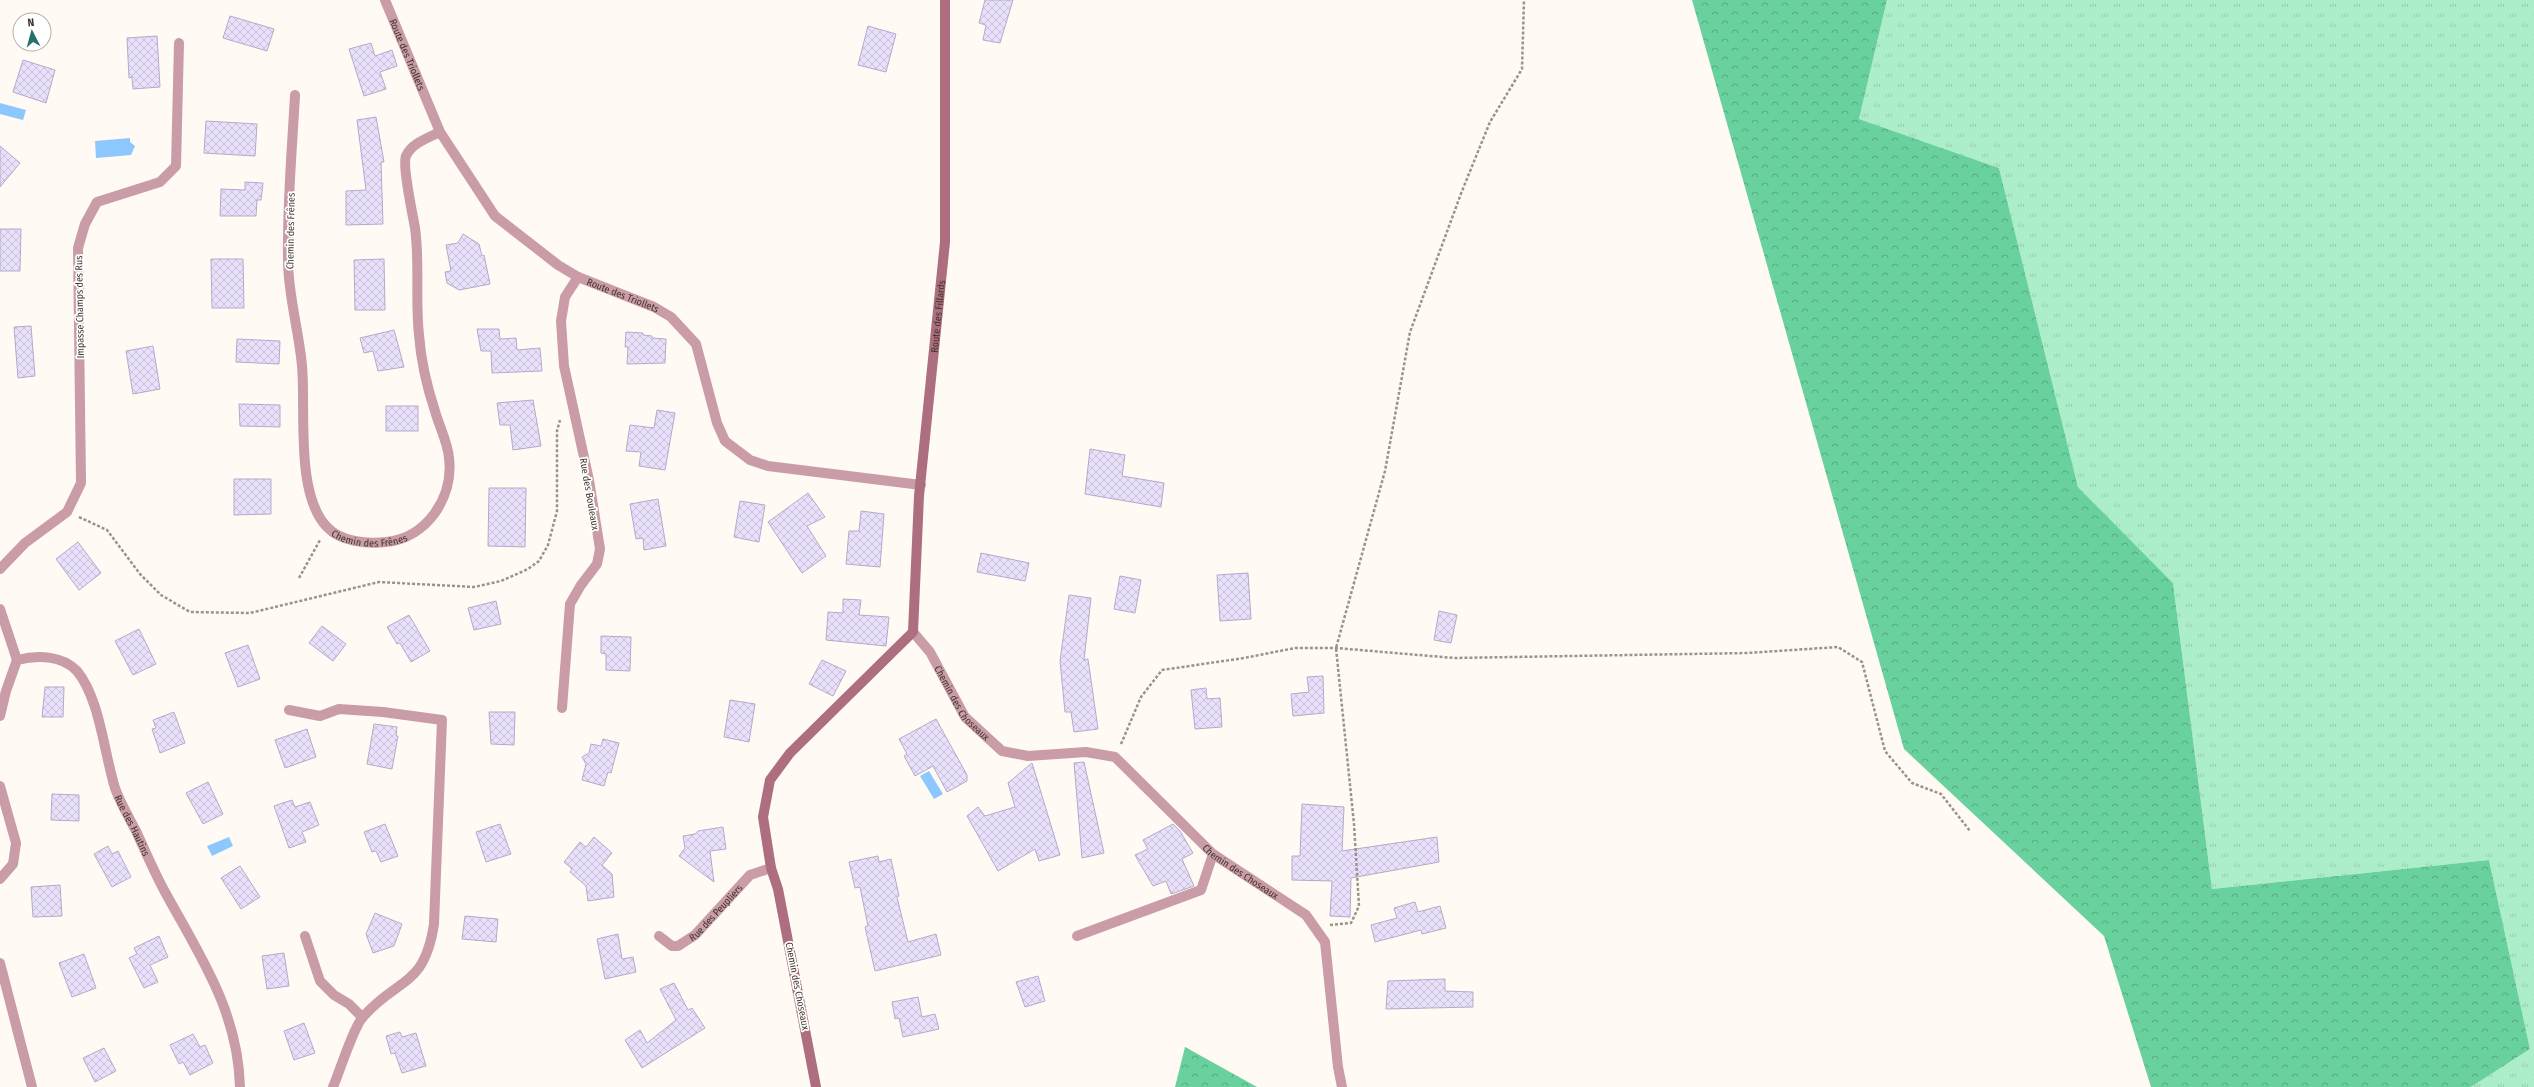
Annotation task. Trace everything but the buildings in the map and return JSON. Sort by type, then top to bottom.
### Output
[{"type":"street","name":"Route des Triollets","points":[[385,0],[440,132],[495,216],[558,265],[578,277],[654,307],[671,317],[685,330],[696,344],[717,422],[725,441],[750,460],[768,466],[921,484]]},
{"type":"street","name":"Route des Fillards","points":[[914,632],[921,484],[944,242],[945,0]]},
{"type":"street","name":"Impasse Champs des Rus","points":[[0,569],[25,543],[67,512],[81,484],[78,248],[85,224],[97,202],[160,182],[176,166],[179,43]]},
{"type":"street","name":"Chemin des Frênes","points":[[295,95],[288,262],[302,367],[304,454],[311,496],[316,511],[327,528],[338,535],[354,541],[373,544],[392,542],[408,537],[424,526],[438,509],[446,492],[450,458],[428,390],[418,335],[416,233],[404,159],[412,146],[440,132]]},
{"type":"street","name":"Rue des Bouleaux","points":[[562,708],[570,604],[596,564],[600,549],[589,480],[564,366],[561,321],[565,297],[578,277]]},
{"type":"street","points":[[0,609],[17,660],[6,691],[0,716]]},
{"type":"street","name":"Chemin des Choseaux","points":[[816,1087],[778,889],[771,868],[763,817],[770,780],[790,753],[914,632],[930,652],[965,717],[1002,751],[1028,756],[1086,752],[1115,757],[1213,854],[1229,867],[1291,903],[1306,915],[1325,942],[1342,1087]]},
{"type":"street","name":"Rue des Hautins","points":[[17,660],[42,657],[67,664],[76,670],[88,690],[116,790],[164,890],[216,987],[231,1024],[237,1049],[240,1087]]},
{"type":"street","points":[[289,710],[320,716],[339,709],[383,712],[442,720],[431,943],[425,960],[414,977],[362,1017],[333,1087]]},
{"type":"street","points":[[0,786],[16,843],[13,864],[0,879]]},
{"type":"street","points":[[1077,936],[1201,890],[1213,854]]},
{"type":"street","name":"Rue des Peupliers","points":[[659,936],[672,946],[678,946],[695,935],[750,875],[771,868]]},
{"type":"street","points":[[305,936],[320,981],[334,995],[349,1004],[362,1017]]},
{"type":"street","points":[[0,963],[32,1087]]},
{"type":"path","points":[[1315,927],[1351,923],[1359,906],[1354,824],[1336,648],[1385,471],[1410,332],[1462,191],[1490,122],[1522,69],[1524,0]]},
{"type":"path","points":[[299,578],[327,528]]},
{"type":"path","points":[[1115,757],[1140,697],[1162,670],[1244,658],[1295,648],[1336,648],[1454,658],[1747,653],[1838,647],[1862,662],[1885,751],[1912,783],[1941,794],[1970,832]]},
{"type":"green space","points":[[1692,0],[1887,0],[1859,119],[1999,168],[2078,487],[2173,583],[2212,889],[2489,860],[2530,1049],[2471,1087],[2151,1087],[2104,936],[1904,749]]},
{"type":"green space","points":[[1887,0],[2534,0],[2534,1087],[2471,1087],[2530,1049],[2489,860],[2212,889],[2173,583],[2078,487],[1999,168],[1859,119]]},
{"type":"green space","points":[[1185,1047],[1257,1087],[1175,1087]]},
{"type":"water","points":[[0,103],[26,110],[23,120],[0,114]]},
{"type":"water","points":[[130,138],[130,142],[135,146],[131,155],[96,158],[95,141]]},
{"type":"water","points":[[929,771],[943,794],[934,799],[920,776]]},
{"type":"water","points":[[229,837],[233,846],[212,856],[207,846]]}]
